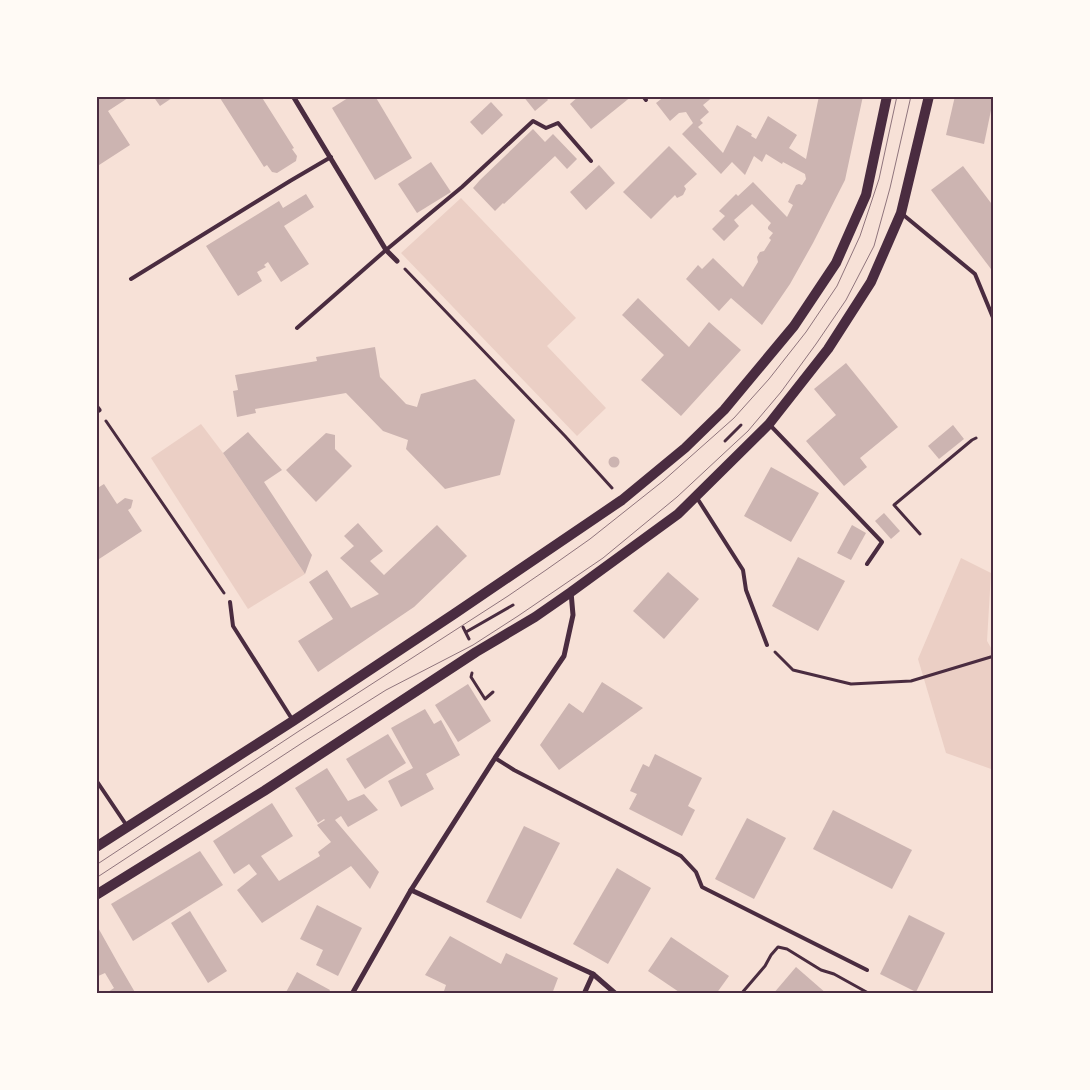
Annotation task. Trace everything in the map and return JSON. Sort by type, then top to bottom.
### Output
[{"type":"main road","points":[[96,847],[293,721],[454,614],[622,500],[685,448],[724,410],[794,326],[836,263],[866,195],[887,96]]},
{"type":"main road","points":[[96,894],[264,791],[476,652],[535,617],[678,514],[769,424],[828,349],[871,282],[901,213],[930,96]]},
{"type":"street","points":[[293,96],[386,250],[397,261]]},
{"type":"street","points":[[352,994],[411,890],[495,758],[564,656],[573,615],[571,592]]},
{"type":"street","points":[[411,890],[593,974],[616,994]]},
{"type":"street","points":[[584,994],[593,974]]},
{"type":"lane","points":[[297,328],[462,187],[533,121],[546,128],[558,123],[591,161]]},
{"type":"lane","points":[[131,279],[331,157]]},
{"type":"lane","points":[[901,213],[975,274],[994,320]]},
{"type":"lane","points":[[769,424],[882,542],[867,564]]},
{"type":"lane","points":[[696,496],[743,570],[746,590],[767,645]]},
{"type":"lane","points":[[230,602],[233,626],[293,721]]},
{"type":"lane","points":[[495,758],[514,770],[681,856],[696,872],[702,887],[867,970]]},
{"type":"lane","points":[[96,780],[128,827]]},
{"type":"path","points":[[397,261],[565,436],[622,500]]},
{"type":"path","points":[[98,408],[230,602]]},
{"type":"path","points":[[724,410],[755,439]]},
{"type":"path","points":[[725,441],[741,425]]},
{"type":"path","points":[[920,534],[894,505],[976,438]]},
{"type":"path","points":[[466,632],[513,604]]},
{"type":"path","points":[[454,614],[476,652],[471,677],[485,699],[493,692]]},
{"type":"path","points":[[767,645],[793,670],[851,684],[911,681],[994,656]]},
{"type":"path","points":[[741,994],[765,966],[778,947],[787,949],[822,970],[834,974],[870,994]]},
{"type":"shaded area","points":[[461,198],[576,318],[547,346],[606,408],[577,436],[401,253]]},
{"type":"shaded area","points":[[201,424],[223,453],[305,574],[248,609],[151,458]]},
{"type":"shaded area","points":[[961,558],[991,573],[987,641],[994,653],[994,770],[946,753],[918,659]]},
{"type":"building","points":[[96,96],[100,98],[103,96],[131,96],[108,111],[130,145],[96,167]]},
{"type":"building","points":[[153,96],[175,96],[160,106]]},
{"type":"building","points":[[222,96],[261,96],[294,148],[292,149],[297,156],[296,161],[277,173],[272,172],[267,165],[264,167],[220,98]]},
{"type":"building","points":[[351,96],[375,96],[412,158],[375,180],[332,108]]},
{"type":"building","points":[[523,96],[545,96],[548,100],[535,111]]},
{"type":"building","points":[[579,96],[632,96],[591,129],[570,104]]},
{"type":"building","points":[[665,96],[714,96],[703,105],[709,112],[700,120],[703,123],[698,127],[723,153],[737,125],[752,134],[751,136],[756,139],[768,116],[797,135],[789,148],[806,159],[819,96],[863,96],[845,180],[790,284],[762,325],[731,298],[719,311],[686,279],[698,265],[702,269],[713,258],[743,287],[758,262],[757,257],[760,252],[764,251],[771,240],[769,238],[773,233],[768,227],[771,223],[752,204],[734,220],[739,226],[724,241],[712,229],[725,216],[719,211],[736,194],[738,196],[753,182],[787,217],[793,205],[788,202],[796,185],[802,185],[806,179],[805,174],[783,162],[782,164],[766,154],[762,162],[754,156],[745,175],[732,162],[721,174],[682,134],[693,123],[686,112],[679,113],[670,121],[656,103]]},
{"type":"building","points":[[955,96],[994,96],[984,144],[946,135]]},
{"type":"building","points":[[491,102],[503,115],[482,135],[470,122]]},
{"type":"building","points":[[533,129],[545,142],[553,134],[577,159],[567,169],[555,156],[495,211],[473,188]]},
{"type":"building","points":[[669,146],[697,174],[684,186],[686,189],[683,195],[677,198],[675,195],[651,219],[623,192]]},
{"type":"building","points":[[431,162],[451,192],[417,213],[398,184]]},
{"type":"building","points":[[599,165],[615,183],[586,210],[570,192]]},
{"type":"building","points":[[963,166],[994,207],[994,273],[931,190]]},
{"type":"building","points":[[306,194],[314,207],[284,226],[309,264],[281,282],[268,262],[264,265],[266,267],[257,272],[262,281],[238,296],[206,246],[279,201],[283,208]]},
{"type":"building","points":[[638,298],[689,347],[709,322],[741,350],[681,416],[641,380],[664,355],[622,315]]},
{"type":"building","points":[[375,347],[380,377],[406,404],[417,407],[421,394],[475,379],[515,420],[500,475],[445,489],[406,449],[408,440],[383,431],[346,393],[255,409],[256,413],[237,417],[233,391],[238,390],[235,375],[317,361],[316,357]]},
{"type":"building","points":[[846,363],[898,427],[860,458],[867,467],[844,486],[806,441],[836,415],[814,389]]},
{"type":"building","points":[[953,425],[964,439],[939,459],[928,446]]},
{"type":"building","points":[[248,432],[282,470],[264,482],[312,555],[305,574],[223,453]]},
{"type":"building","points":[[326,433],[335,435],[335,449],[352,466],[316,502],[286,470]]},
{"type":"building","points":[[612,457],[616,457],[619,462],[618,466],[612,467],[609,464],[609,460]]},
{"type":"building","points":[[771,467],[819,493],[791,542],[744,516]]},
{"type":"building","points":[[104,484],[117,504],[125,498],[133,500],[131,508],[128,510],[142,531],[96,561],[96,489]]},
{"type":"building","points":[[884,513],[900,531],[891,539],[875,521]]},
{"type":"building","points":[[358,523],[383,551],[370,561],[384,575],[437,525],[467,556],[414,607],[318,672],[298,641],[333,619],[309,582],[327,570],[351,608],[379,594],[340,558],[354,546],[344,536]]},
{"type":"building","points":[[852,525],[866,533],[851,560],[837,553]]},
{"type":"building","points":[[798,557],[845,581],[818,631],[772,606]]},
{"type":"building","points":[[668,572],[699,599],[664,639],[633,611]]},
{"type":"building","points":[[602,682],[643,708],[559,770],[540,745],[569,703],[583,713]]},
{"type":"building","points":[[468,684],[491,721],[458,742],[435,705]]},
{"type":"building","points":[[425,709],[434,724],[441,720],[460,755],[426,774],[434,789],[401,807],[388,781],[413,768],[391,728]]},
{"type":"building","points":[[388,734],[406,763],[365,789],[346,759]]},
{"type":"building","points":[[655,754],[702,778],[688,806],[695,810],[682,836],[629,809],[637,794],[630,791],[643,764],[649,767]]},
{"type":"building","points":[[327,768],[348,801],[364,794],[378,810],[348,827],[341,816],[335,820],[379,872],[370,889],[351,866],[262,923],[237,890],[257,874],[249,864],[234,874],[213,841],[272,803],[293,836],[261,856],[279,881],[320,856],[318,852],[331,842],[317,825],[325,820],[318,823],[295,788]]},
{"type":"building","points":[[833,810],[912,850],[892,889],[813,849]]},
{"type":"building","points":[[747,818],[786,838],[754,899],[715,879]]},
{"type":"building","points":[[524,826],[560,843],[521,919],[486,902]]},
{"type":"building","points":[[200,851],[223,885],[133,941],[111,904]]},
{"type":"building","points":[[617,868],[651,888],[608,964],[573,944]]},
{"type":"building","points":[[317,905],[362,928],[338,976],[316,965],[323,950],[300,939]]},
{"type":"building","points":[[190,911],[227,971],[208,983],[171,923]]},
{"type":"building","points":[[909,915],[945,933],[916,992],[880,974]]},
{"type":"building","points":[[96,924],[136,994],[105,994],[114,988],[105,973],[96,977]]},
{"type":"building","points":[[450,936],[501,964],[506,953],[558,978],[552,994],[443,994],[446,985],[425,975]]},
{"type":"building","points":[[671,937],[729,976],[716,994],[682,994],[648,971]]},
{"type":"building","points":[[796,967],[827,994],[773,994]]},
{"type":"building","points":[[297,972],[330,990],[328,994],[285,994]]},
{"type":"tram line","points":[[96,865],[546,570],[590,539],[663,481],[734,418],[769,379],[806,332],[837,286],[860,236],[879,179],[897,96]]},
{"type":"tram line","points":[[96,878],[305,741],[386,690],[473,645],[603,558],[677,497],[748,431],[781,392],[846,300],[874,246],[890,188],[911,96]]}]
